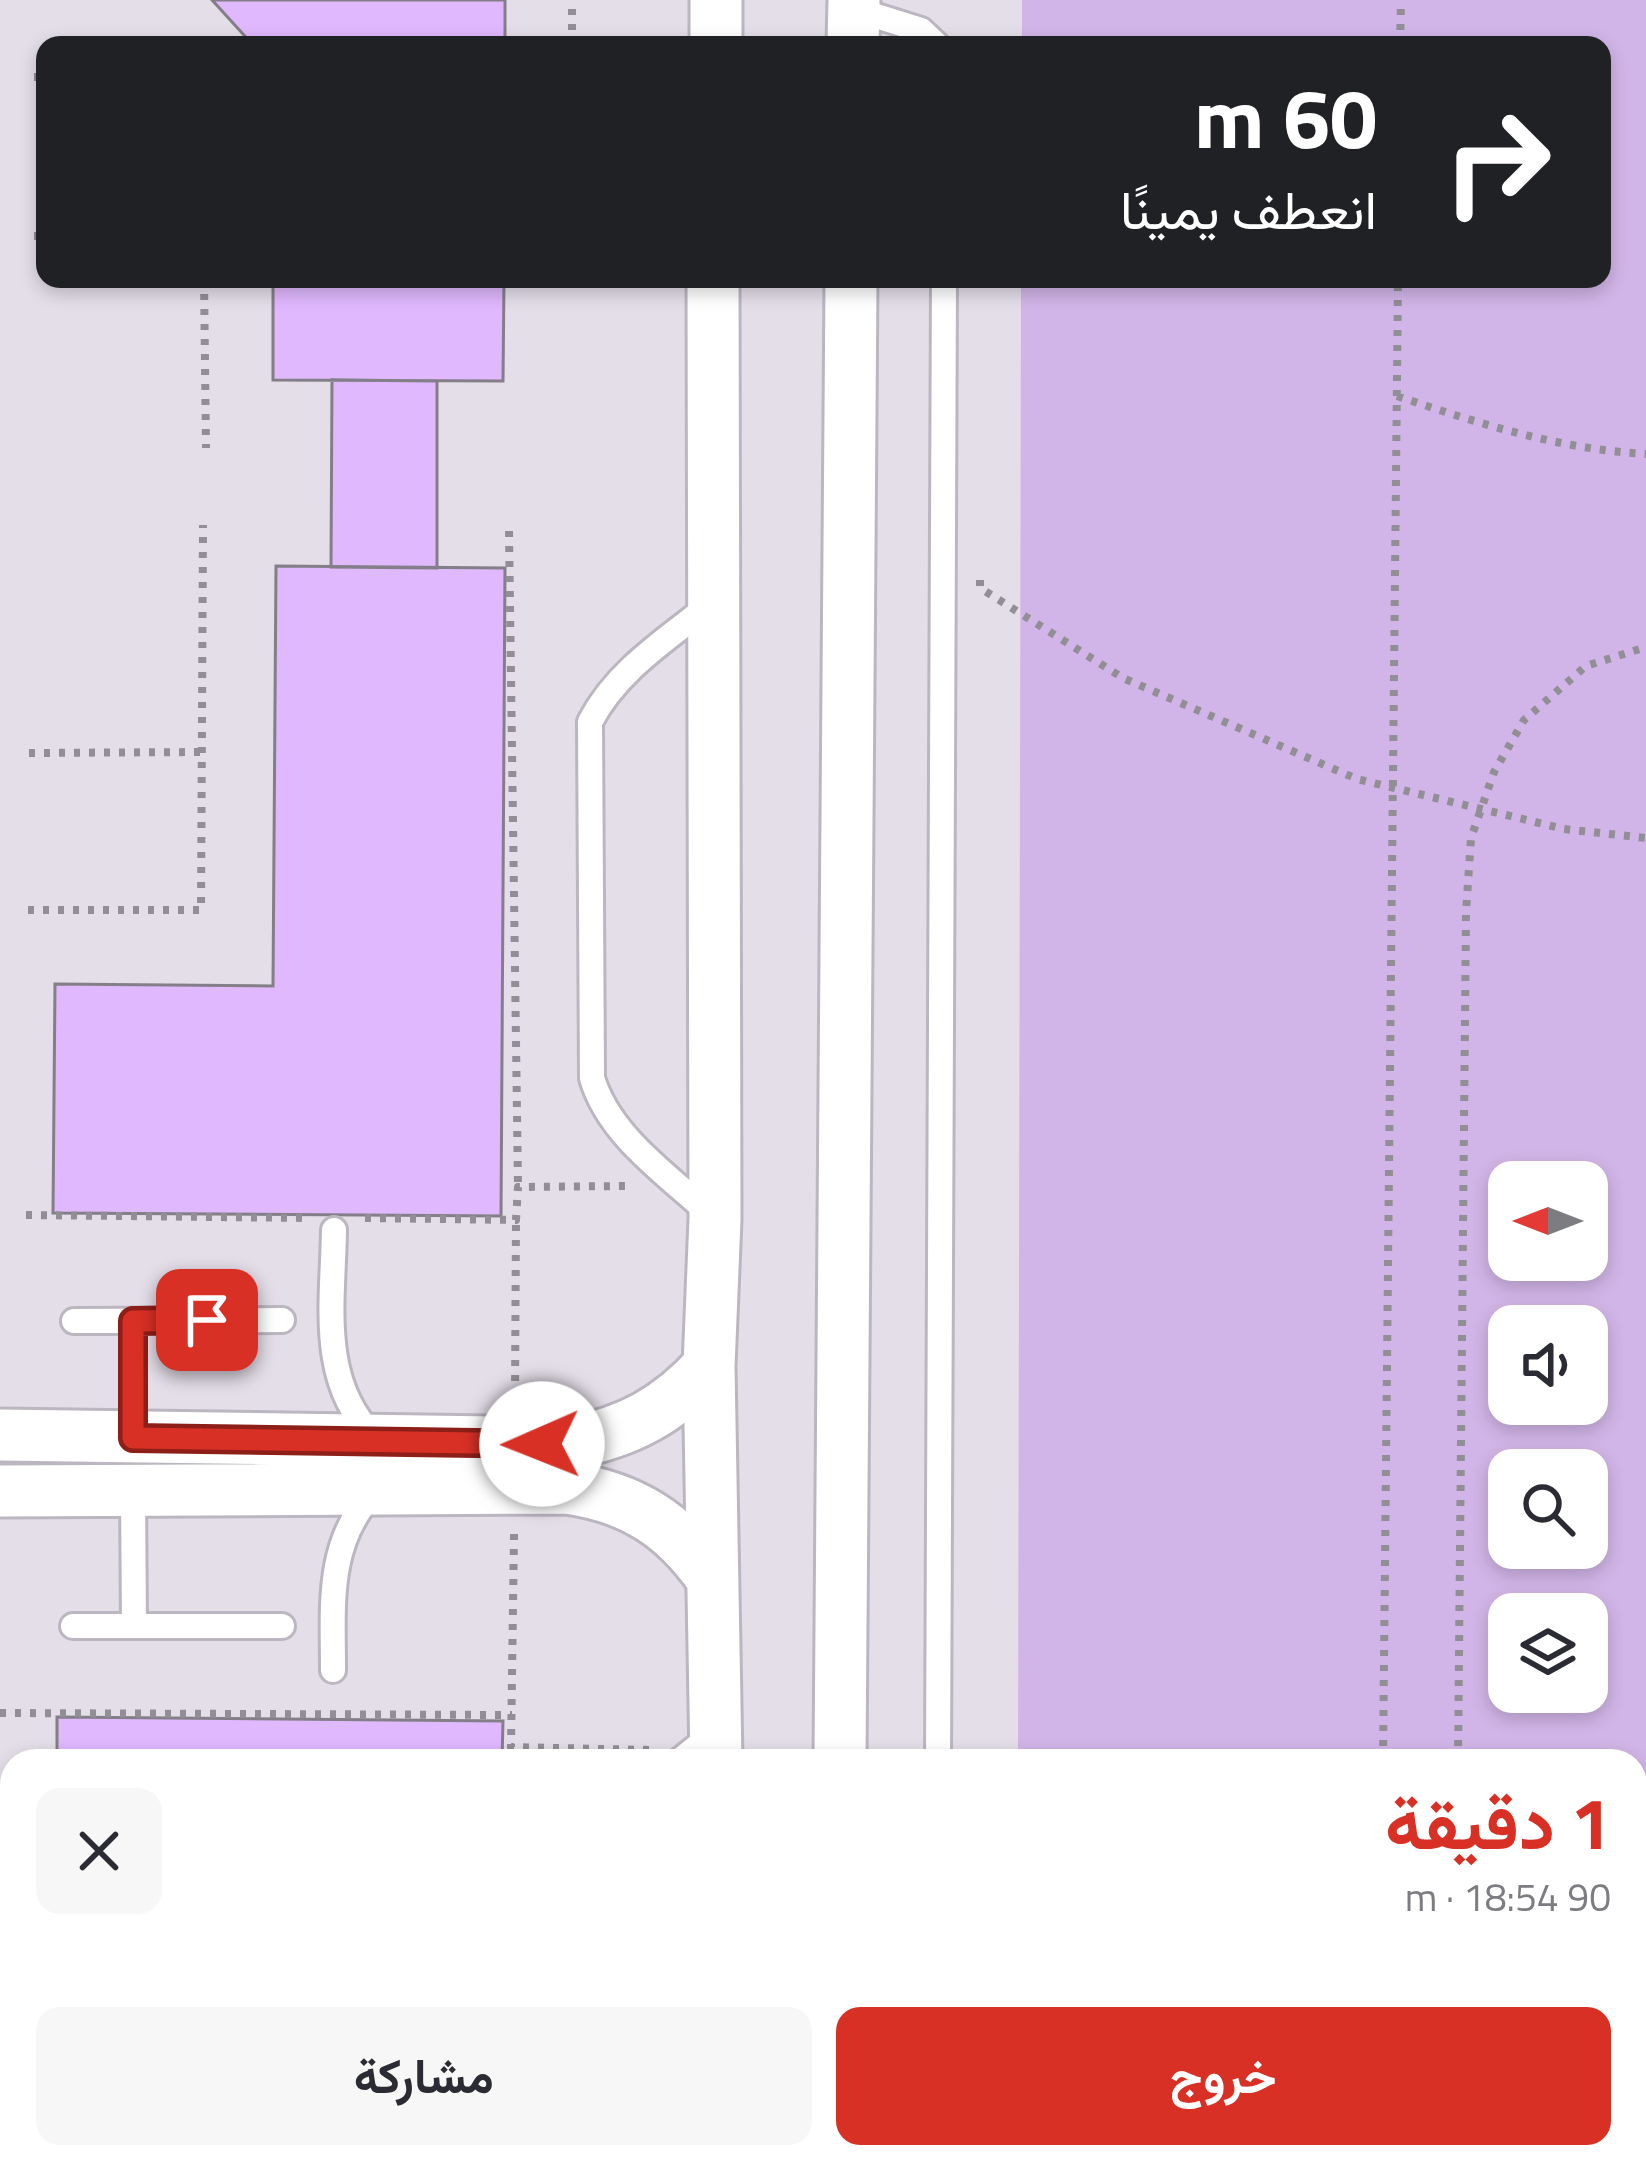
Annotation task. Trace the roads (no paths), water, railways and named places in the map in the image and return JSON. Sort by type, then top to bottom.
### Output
[{"type":"street","points":[[716,0],[716,36]]},
{"type":"street","points":[[700,1749],[711,1577],[709,1366],[715,1219],[713,288]]},
{"type":"street","points":[[840,1749],[851,288]]},
{"type":"street","points":[[0,1491],[133,1490],[379,1465],[515,1465],[647,1420],[681,1396],[709,1366]]},
{"type":"street","points":[[0,1435],[133,1438],[379,1465]]},
{"type":"street","points":[[515,1465],[635,1505],[691,1548],[711,1577]]},
{"type":"lane","points":[[854,18],[921,30],[927,36]]},
{"type":"lane","points":[[938,1749],[944,288]]},
{"type":"lane","points":[[711,604],[627,671],[602,699],[590,722],[592,1078],[599,1103],[623,1133],[715,1219]]},
{"type":"lane","points":[[333,1670],[334,1574],[339,1549],[379,1465],[348,1404],[332,1355],[334,1230]]},
{"type":"lane","points":[[74,1321],[282,1320]]},
{"type":"lane","points":[[133,1321],[133,1438]]},
{"type":"lane","points":[[133,1490],[134,1626]]},
{"type":"lane","points":[[73,1626],[282,1626]]}]
